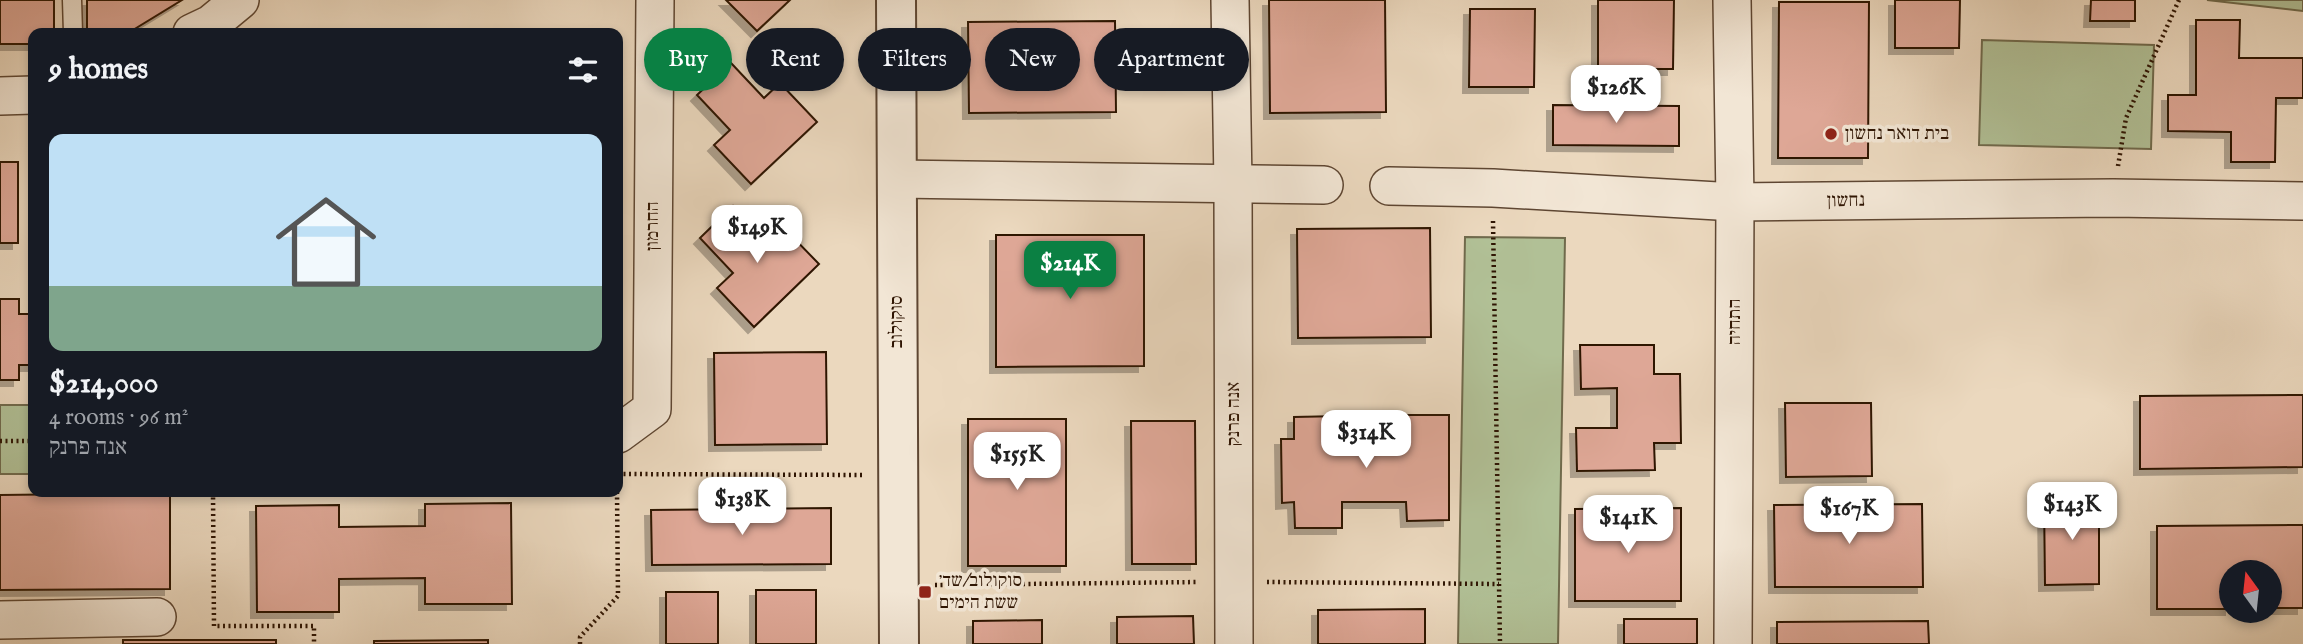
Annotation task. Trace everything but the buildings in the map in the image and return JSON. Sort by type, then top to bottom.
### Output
[{"type":"street","points":[[202,28],[240,0]]},
{"type":"street","name":"החרמון","points":[[623,430],[652,409],[655,0]]},
{"type":"street","name":"סוקולוב","points":[[896,0],[899,644]]},
{"type":"street","name":"אנה פרנק","points":[[1230,0],[1234,644]]},
{"type":"street","name":"התחיה","points":[[1732,0],[1735,202],[1733,644]]},
{"type":"street","points":[[0,96],[28,95]]},
{"type":"street","points":[[897,179],[1324,185]]},
{"type":"street","name":"נחשון","points":[[1389,186],[1493,188],[1735,202],[2113,198],[2303,201]]},
{"type":"street","points":[[0,620],[157,617]]},
{"type":"lane","points":[[72,0],[72,28]]},
{"type":"path","points":[[2113,198],[2126,118],[2179,0]]},
{"type":"path","points":[[1493,188],[1500,644]]},
{"type":"path","points":[[0,441],[28,441]]},
{"type":"path","points":[[623,474],[898,475]]},
{"type":"path","points":[[214,497],[214,625],[314,626],[314,644]]},
{"type":"path","points":[[580,644],[580,637],[618,596],[618,497]]},
{"type":"green space","points":[[2207,0],[2303,0],[2303,11]]},
{"type":"green space","points":[[1982,40],[2154,45],[2151,149],[1979,145]]},
{"type":"green space","points":[[1465,237],[1565,238],[1558,644],[1458,644]]},
{"type":"green space","points":[[0,405],[28,405],[28,474],[0,474]]},
{"type":"place","name":"בית דואר נחשון","points":[[1831,134]]},
{"type":"place","name":"סוקולוב/שד׳ ששת הימים","points":[[925,592]]}]
